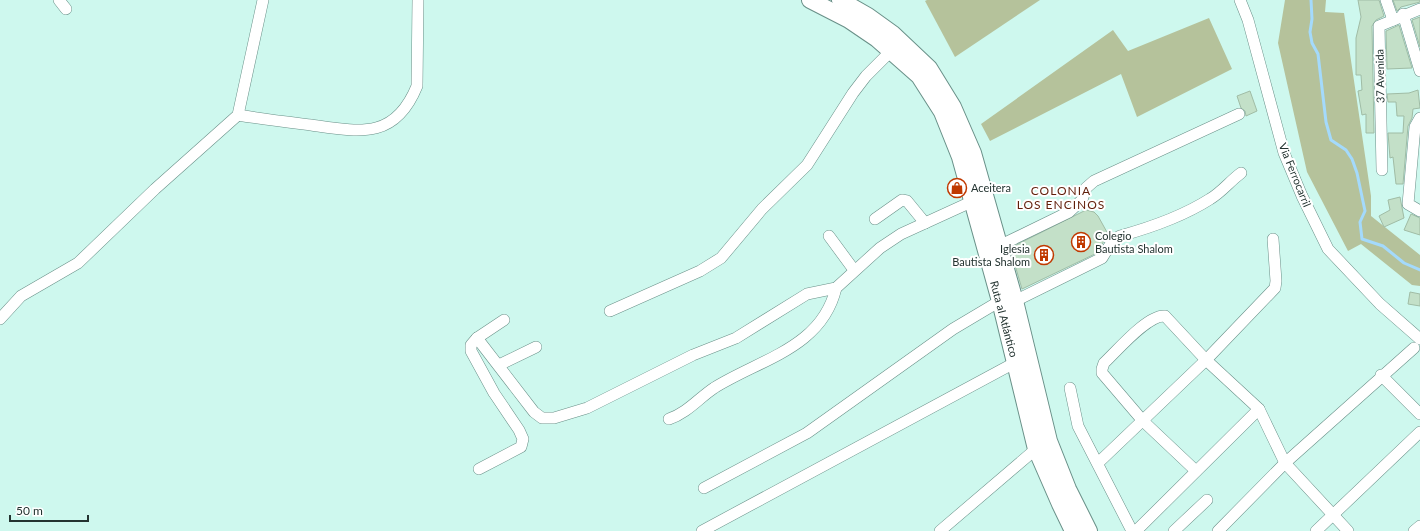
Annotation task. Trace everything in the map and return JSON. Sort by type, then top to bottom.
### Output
[{"type":"highway","name":"Ruta al Atlántico","points":[[810,0],[849,20],[877,39],[918,76],[942,112],[960,157],[971,202],[1008,301],[1049,441],[1068,489],[1089,531]]},
{"type":"highway","name":"Ruta al Atlántico","points":[[840,0],[868,16],[893,34],[929,68],[953,107],[973,153],[999,246],[1016,362],[1036,449],[1060,504],[1074,531]]},
{"type":"street","points":[[0,319],[21,296],[78,263],[154,189],[238,115],[263,0]]},
{"type":"street","points":[[238,115],[359,131],[378,127],[395,118],[412,98],[417,86],[418,0]]},
{"type":"street","name":"Via Ferrocarril","points":[[1240,0],[1248,20],[1284,153],[1302,196],[1328,249],[1380,304],[1401,320],[1420,339]]},
{"type":"street","points":[[1386,0],[1393,20]]},
{"type":"street","name":"37 Avenida","points":[[1382,170],[1378,27],[1380,24],[1393,20],[1403,14],[1420,9]]},
{"type":"street","points":[[1403,14],[1420,71]]},
{"type":"street","points":[[610,311],[700,271],[721,258],[762,209],[807,165],[853,93],[866,76],[891,51]]},
{"type":"street","points":[[999,246],[1069,212],[1082,200],[1086,188],[1094,182],[1239,114]]},
{"type":"street","points":[[1420,118],[1416,121],[1415,127],[1408,204],[1420,211]]},
{"type":"street","points":[[704,488],[807,434],[953,329],[1008,301],[1102,258],[1113,240],[1179,214],[1209,200],[1224,190],[1230,181],[1241,173]]},
{"type":"street","points":[[875,219],[902,200],[907,201],[925,223]]},
{"type":"street","points":[[669,419],[677,416],[713,389],[797,344],[822,319],[832,304],[836,288],[854,270],[900,234],[971,202]]},
{"type":"street","points":[[829,236],[854,270]]},
{"type":"street","points":[[1098,463],[1206,360],[1275,288],[1276,281],[1273,239]]},
{"type":"street","points":[[477,338],[534,412],[542,418],[554,418],[595,404],[693,355],[736,338],[807,294],[836,288]]},
{"type":"street","points":[[1196,471],[1143,421],[1102,373],[1104,363],[1149,321],[1161,316],[1165,316],[1206,360],[1259,409],[1285,463],[1348,531]]},
{"type":"street","points":[[479,469],[521,446],[523,439],[519,430],[494,393],[471,351],[472,345],[477,338],[504,320]]},
{"type":"street","points":[[499,365],[536,347]]},
{"type":"street","points":[[1218,531],[1285,463],[1414,348]]},
{"type":"street","points":[[702,531],[1016,362]]},
{"type":"street","points":[[1381,376],[1420,414]]},
{"type":"street","points":[[1070,388],[1078,426],[1132,531]]},
{"type":"street","points":[[1136,531],[1259,409]]},
{"type":"street","points":[[1316,531],[1420,432]]},
{"type":"street","points":[[940,531],[1036,449]]},
{"type":"street","points":[[1174,531],[1207,500]]},
{"type":"street","points":[[1414,531],[1420,526]]},
{"type":"green space","points":[[1040,0],[955,57],[925,1]]},
{"type":"green space","points":[[1285,0],[1326,0],[1325,12],[1344,13],[1371,196],[1371,216],[1420,255],[1420,286],[1412,285],[1361,244],[1348,251],[1307,172],[1278,43]]},
{"type":"green space","points":[[1209,18],[1232,69],[1137,117],[1121,74],[990,141],[981,124],[1113,30],[1128,51]]},
{"type":"building","points":[[1358,0],[1379,0],[1384,16],[1376,20],[1372,26],[1374,133],[1366,133],[1366,114],[1362,115],[1358,91],[1362,90],[1361,75],[1356,75],[1356,38],[1361,17]]},
{"type":"building","points":[[1393,0],[1420,0],[1420,2],[1401,7],[1397,11]]},
{"type":"building","points":[[1420,17],[1420,47],[1412,20]]},
{"type":"building","points":[[1399,25],[1412,68],[1387,69],[1386,31]]},
{"type":"building","points":[[1418,90],[1420,108],[1413,109],[1412,118],[1408,126],[1403,184],[1396,184],[1393,157],[1390,158],[1388,133],[1403,133],[1404,116],[1397,116],[1396,102],[1388,102],[1387,94],[1409,93]]},
{"type":"building","points":[[1250,91],[1257,111],[1246,116],[1245,111],[1241,108],[1237,96]]},
{"type":"building","points":[[1400,197],[1404,218],[1384,227],[1379,216],[1390,210],[1388,200]]},
{"type":"building","points":[[1086,210],[1094,212],[1098,216],[1108,234],[1097,253],[1022,289],[1010,248]]},
{"type":"building","points":[[1411,214],[1420,218],[1420,235],[1404,230]]},
{"type":"building","points":[[1410,292],[1420,294],[1420,306],[1408,304]]},
{"type":"waterway","points":[[1311,0],[1312,19],[1310,32],[1312,43],[1318,54],[1326,122],[1331,140],[1346,150],[1352,159],[1357,173],[1365,211],[1360,222],[1362,239],[1383,246],[1404,263],[1420,270]]},
{"type":"place","name":"Aceitera","points":[[957,188]]},
{"type":"place","name":"Colegio Bautista Shalom","points":[[1081,242]]},
{"type":"place","name":"Iglesia Bautista Shalom","points":[[1044,255]]},
{"type":"district","name":"COLONIA LOS ENCINOS","points":[[1061,198]]}]
